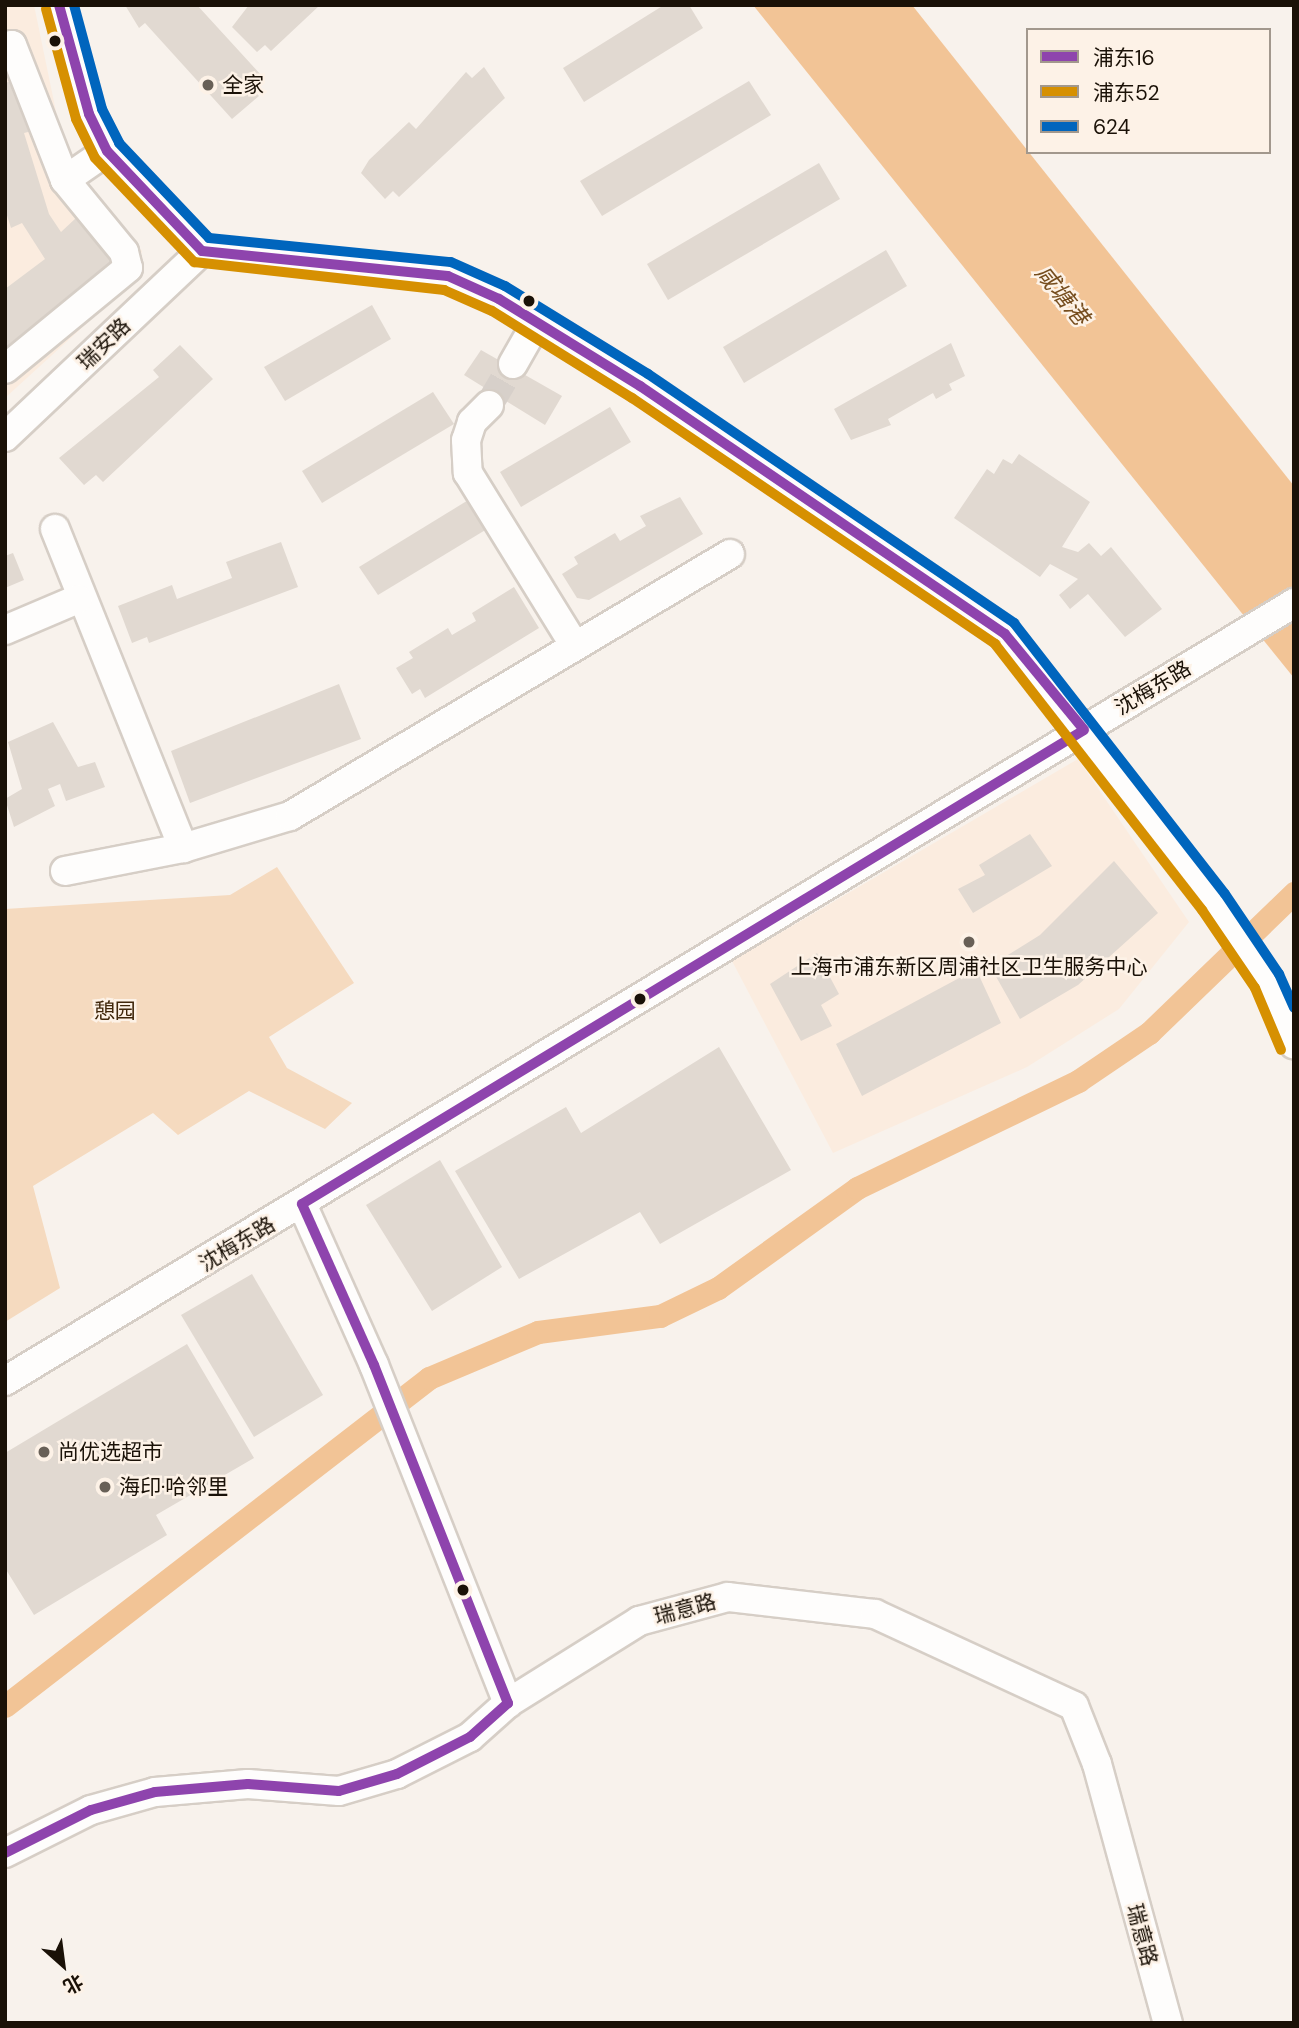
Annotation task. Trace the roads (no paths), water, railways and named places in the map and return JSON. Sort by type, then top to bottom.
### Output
[{"type":"street","points":[[59,5],[89,114],[107,151],[202,251],[448,276],[537,322],[1004,634],[1084,730],[1213,902],[1267,981],[1294,1044]]},
{"type":"street","points":[[5,47],[12,45],[65,180],[124,252],[128,268],[5,369]]},
{"type":"street","points":[[65,180],[107,151]]},
{"type":"street","name":"瑞安路","points":[[8,430],[202,251]]},
{"type":"street","points":[[513,363],[537,322]]},
{"type":"street","points":[[489,405],[472,422],[466,440],[468,473],[575,646]]},
{"type":"street","points":[[55,528],[78,599],[183,848]]},
{"type":"street","points":[[65,870],[183,848],[290,816],[730,554]]},
{"type":"street","points":[[5,630],[78,599]]},
{"type":"street","name":"沈梅东路","points":[[5,1381],[1294,603]]},
{"type":"street","points":[[302,1204],[374,1365],[405,1450],[508,1703]]},
{"type":"street","name":"瑞意路","points":[[5,1853],[91,1810],[155,1792],[248,1784],[339,1791],[397,1774],[470,1737],[508,1703],[639,1622],[728,1597],[875,1614],[1004,1670],[1074,1706],[1097,1764],[1168,2023]]},
{"type":"water","name":"咸塘港","points":[[753,5],[912,5],[1026,149],[1026,154],[1030,154],[1294,486],[1294,678]]},
{"type":"waterway","points":[[5,1706],[429,1378],[538,1332],[660,1316],[718,1288],[857,1188],[1078,1081],[1149,1033],[1294,893]]},
{"type":"tunnel","points":[[489,405],[513,364]]},
{"type":"place","name":"全家","points":[[208,85]]},
{"type":"place","name":"上海市浦东新区周浦社区卫生服务中心","points":[[969,942]]},
{"type":"place","name":"尚优选超市","points":[[44,1452]]},
{"type":"place","name":"海印·哈邻里","points":[[105,1487]]},
{"type":"park label","name":"憩园","points":[[115,1011]]}]
